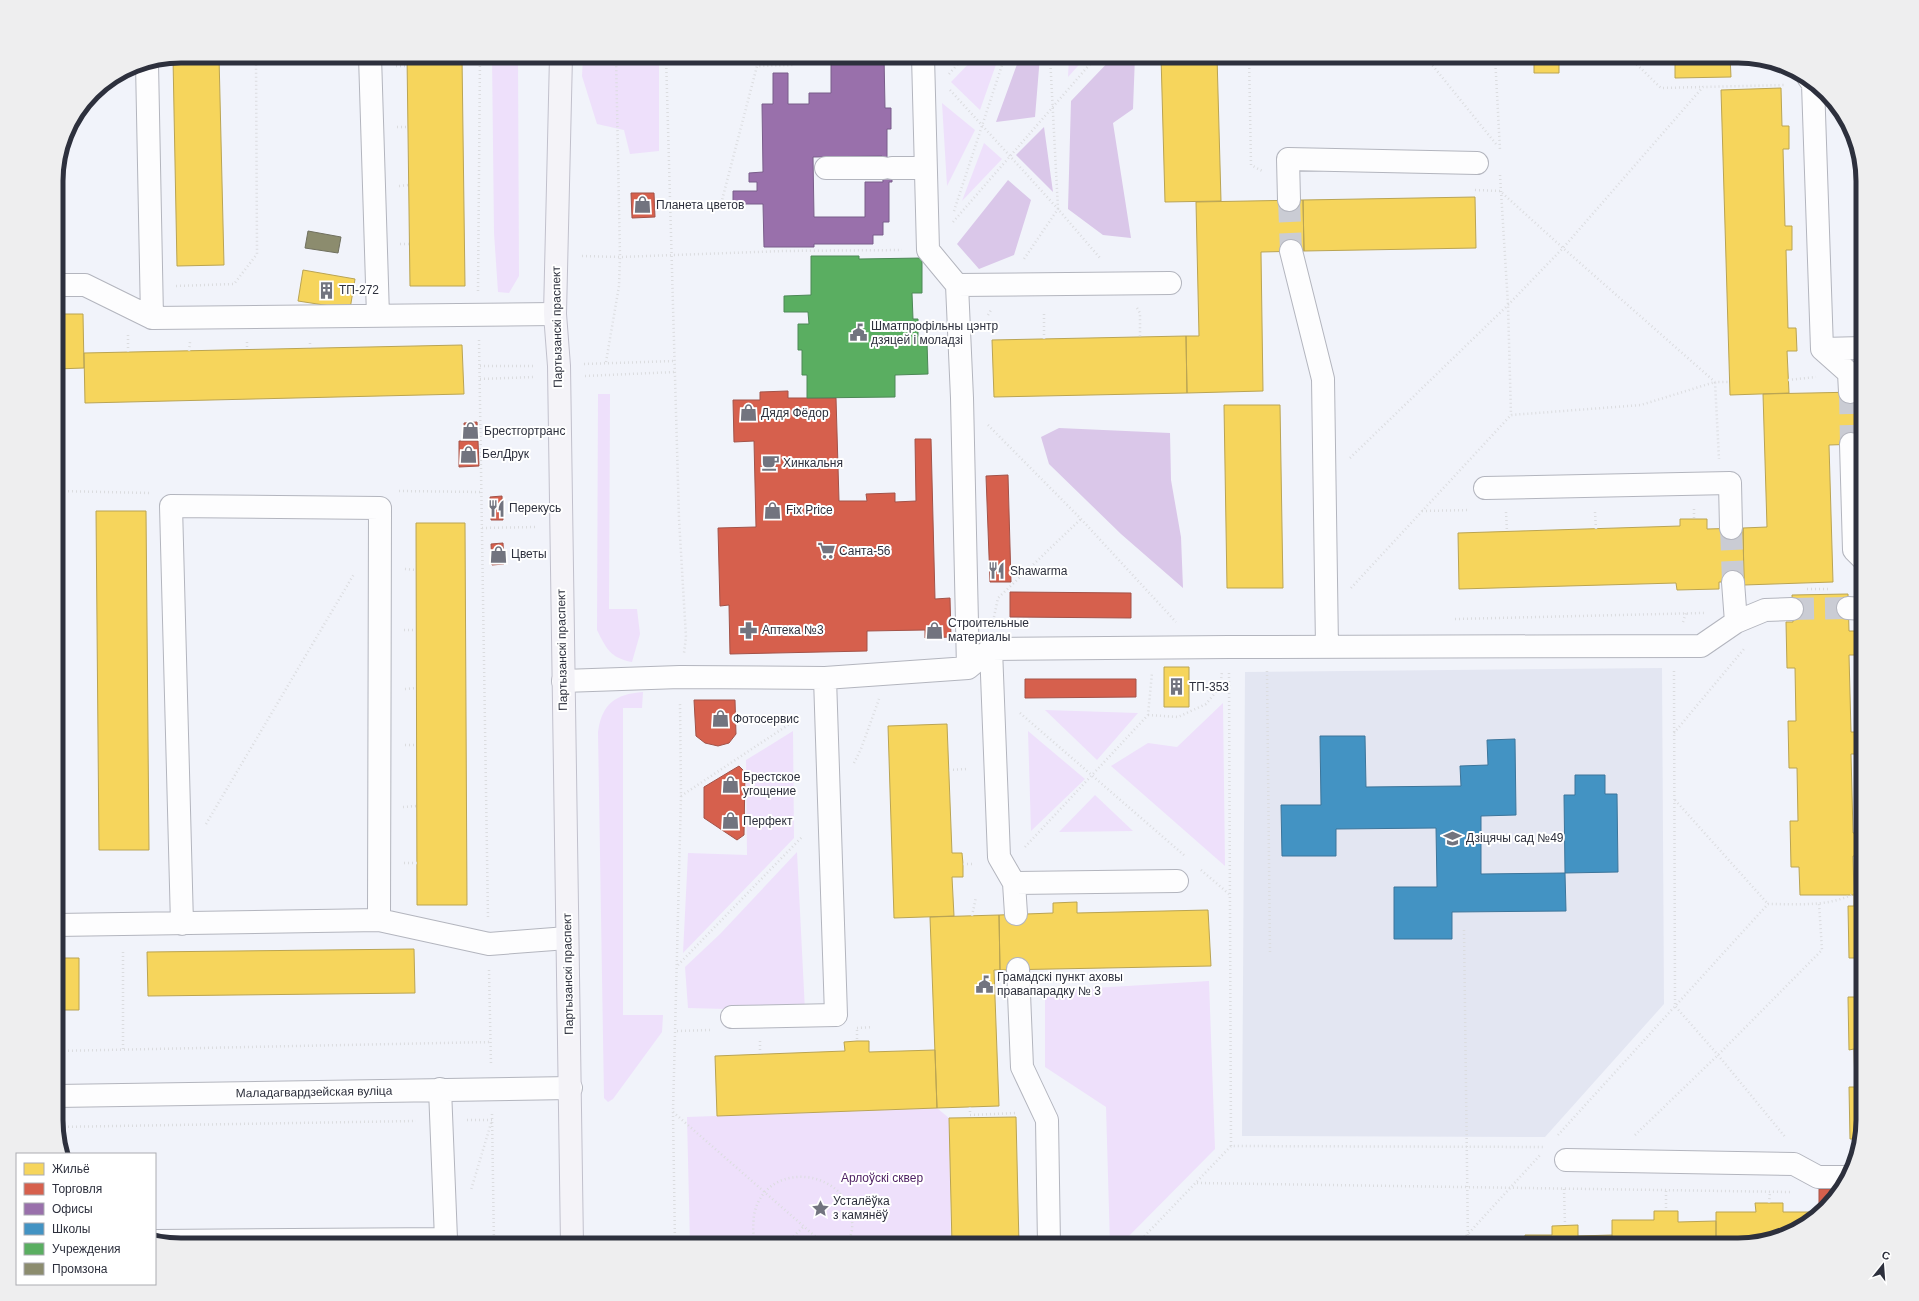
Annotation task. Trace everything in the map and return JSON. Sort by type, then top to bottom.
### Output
[{"type":"main road","name":"Партызанскі праспект","points":[[561,63],[555,314],[559,366],[560,527],[571,1088],[572,1238]]},
{"type":"street","points":[[370,63],[378,316]]},
{"type":"street","points":[[923,63],[928,250],[957,285],[962,398],[968,668]]},
{"type":"street","points":[[147,68],[152,318]]},
{"type":"street","points":[[1810,88],[1822,349],[1849,373],[1850,392]]},
{"type":"street","points":[[1288,200],[1288,159],[1477,163]]},
{"type":"street","points":[[826,168],[925,168]]},
{"type":"street","points":[[1291,251],[1323,379],[1327,647]]},
{"type":"street","points":[[957,285],[1170,282]]},
{"type":"street","points":[[63,285],[85,285],[152,318],[555,314]]},
{"type":"street","points":[[1822,349],[1856,348]]},
{"type":"street","points":[[1851,444],[1854,550],[1856,552]]},
{"type":"street","points":[[1485,488],[1730,483],[1731,528]]},
{"type":"street","points":[[182,924],[171,506],[380,508],[379,920]]},
{"type":"street","points":[[1733,582],[1736,617]]},
{"type":"street","points":[[563,681],[680,677],[826,689],[968,668],[991,649],[1701,646],[1736,617],[1765,610],[1792,609]]},
{"type":"street","points":[[991,649],[999,857],[1010,876],[1016,914]]},
{"type":"street","points":[[732,1017],[836,1015],[826,689]]},
{"type":"street","points":[[1010,876],[1177,881]]},
{"type":"street","points":[[63,925],[379,920],[489,944],[567,938]]},
{"type":"street","points":[[1018,969],[1022,1067],[1048,1120],[1049,1238]]},
{"type":"street","name":"Маладагвардзейская вуліца","points":[[63,1096],[571,1088]]},
{"type":"street","points":[[440,1090],[446,1238]]},
{"type":"street","points":[[1566,1160],[1794,1164],[1818,1177],[1841,1177]]},
{"type":"path","points":[[173,286],[234,284],[257,254],[256,63]]},
{"type":"path","points":[[480,63],[478,315],[494,1238]]},
{"type":"path","points":[[606,362],[619,286],[620,257],[616,63]]},
{"type":"path","points":[[666,63],[679,519],[686,636],[680,677],[681,796],[678,966],[673,1112],[675,1238]]},
{"type":"path","points":[[670,206],[721,204],[757,66],[795,65],[795,63]]},
{"type":"path","points":[[926,63],[1058,209]]},
{"type":"path","points":[[942,82],[959,63]]},
{"type":"path","points":[[954,212],[1003,63]]},
{"type":"path","points":[[988,315],[1007,284],[1058,209],[1050,63]]},
{"type":"path","points":[[951,219],[949,226],[1091,63]]},
{"type":"path","points":[[1431,63],[1500,149]]},
{"type":"path","points":[[1495,63],[1500,156]]},
{"type":"path","points":[[1635,63],[1661,88],[1703,87],[1800,81]]},
{"type":"path","points":[[1325,482],[1508,305],[1562,248],[1703,87]]},
{"type":"path","points":[[1500,170],[1500,191],[1508,305],[1511,414]]},
{"type":"path","points":[[1500,191],[1562,248],[1715,382],[1720,483]]},
{"type":"path","points":[[556,255],[620,257],[671,254],[928,250]]},
{"type":"path","points":[[1140,313],[1140,337]]},
{"type":"path","points":[[1044,314],[1044,339]]},
{"type":"path","points":[[128,333],[128,353]]},
{"type":"path","points":[[1327,622],[1342,599],[1511,414],[1641,405],[1715,382],[1729,382]]},
{"type":"path","points":[[962,398],[1081,519],[1181,627]]},
{"type":"path","points":[[1594,506],[1596,529]]},
{"type":"path","points":[[1506,509],[1507,532]]},
{"type":"path","points":[[993,620],[998,598],[1081,519]]},
{"type":"path","points":[[482,528],[560,527]]},
{"type":"path","points":[[204,827],[356,570]]},
{"type":"path","points":[[1805,589],[1834,589]]},
{"type":"path","points":[[1447,619],[1736,617]]},
{"type":"path","points":[[1674,734],[1748,645]]},
{"type":"path","points":[[1674,646],[1675,1006],[1718,1055],[1788,1140]]},
{"type":"path","points":[[1143,1238],[1231,1146],[1229,647]]},
{"type":"path","points":[[1010,876],[1092,775],[1148,715],[1152,671]]},
{"type":"path","points":[[1148,715],[1178,717],[1206,704],[1220,686],[1222,671]]},
{"type":"path","points":[[1267,672],[1270,953]]},
{"type":"path","points":[[681,796],[826,689]]},
{"type":"path","points":[[992,689],[1187,858]]},
{"type":"path","points":[[851,769],[862,749],[881,696]]},
{"type":"path","points":[[949,770],[968,769]]},
{"type":"path","points":[[1675,800],[1768,904]]},
{"type":"path","points":[[397,807],[417,806]]},
{"type":"path","points":[[678,966],[802,837]]},
{"type":"path","points":[[397,863],[417,863]]},
{"type":"path","points":[[963,864],[973,864]]},
{"type":"path","points":[[1199,869],[1229,895]]},
{"type":"path","points":[[1557,1136],[1768,904],[1830,903],[1856,893]]},
{"type":"path","points":[[972,916],[976,897]]},
{"type":"path","points":[[1608,1161],[1718,1055],[1822,950],[1819,903]]},
{"type":"path","points":[[1464,930],[1469,1187],[1468,1238]]},
{"type":"path","points":[[123,944],[123,1049]]},
{"type":"path","points":[[857,1028],[857,1041]]},
{"type":"path","points":[[63,1051],[491,1042]]},
{"type":"path","points":[[970,1107],[970,1115],[1025,1113]]},
{"type":"path","points":[[673,1112],[817,1238]]},
{"type":"path","points":[[63,1127],[492,1120]]},
{"type":"path","points":[[470,1194],[492,1120]]},
{"type":"path","points":[[1231,1146],[1547,1147],[1464,1238]]},
{"type":"path","points":[[756,1238],[753,1224],[756,1208],[765,1193],[773,1185],[786,1178],[801,1176],[817,1178],[832,1186],[844,1198],[851,1214],[852,1230],[850,1238]]},
{"type":"path","points":[[1197,1183],[1572,1190],[1804,1192],[1818,1177]]},
{"type":"path","points":[[1572,1190],[1578,1185]]},
{"type":"path","points":[[1564,1189],[1565,1225]]},
{"type":"path","points":[[1666,1191],[1666,1211]]},
{"type":"path","points":[[1769,1203],[1770,1192]]},
{"type":"path","points":[[793,1238],[804,1226]]},
{"type":"shaded area","points":[[1017,63],[1039,63],[1035,117],[996,122]]},
{"type":"shaded area","points":[[1107,63],[1135,63],[1133,109],[1113,123],[1131,238],[1103,235],[1068,209],[1071,101]]},
{"type":"shaded area","points":[[1044,127],[1053,192],[1016,155]]},
{"type":"shaded area","points":[[1008,180],[1031,200],[1014,255],[979,269],[957,244]]},
{"type":"shaded area","points":[[1059,428],[1170,433],[1171,480],[1181,537],[1183,588],[1121,534],[1049,464],[1041,437]]},
{"type":"shaded area","name":"Дзіцячы сад №49","points":[[1662,668],[1664,1004],[1545,1137],[1242,1136],[1245,672]]},
{"type":"green space","points":[[492,63],[518,63],[519,276],[509,293],[498,292],[494,233]]},
{"type":"green space","points":[[583,63],[659,63],[659,151],[630,154],[624,130],[597,124],[582,76]]},
{"type":"green space","points":[[969,63],[997,63],[980,110],[951,82]]},
{"type":"green space","points":[[1069,63],[1081,63],[1068,77]]},
{"type":"green space","points":[[942,103],[975,130],[947,186]]},
{"type":"green space","points":[[984,143],[1002,159],[962,201]]},
{"type":"green space","points":[[598,394],[610,394],[609,609],[637,609],[640,634],[632,662],[614,655],[606,647],[597,630]]},
{"type":"green space","points":[[643,692],[642,708],[623,708],[623,1015],[663,1015],[662,1032],[613,1099],[608,1102],[604,1098],[598,732],[603,714],[612,702],[625,695]]},
{"type":"green space","points":[[1223,703],[1225,866],[1111,766],[1148,743],[1177,747]]},
{"type":"green space","points":[[1045,710],[1138,713],[1097,760]]},
{"type":"green space","points":[[793,731],[794,838],[683,953],[688,853],[747,855],[746,760]]},
{"type":"green space","points":[[1028,731],[1085,779],[1031,831]]},
{"type":"green space","points":[[1095,795],[1133,831],[1059,832]]},
{"type":"green space","points":[[797,852],[805,1011],[688,1008],[685,967],[720,934]]},
{"type":"green space","points":[[1209,981],[1215,1149],[1127,1238],[1110,1238],[1106,1107],[1045,1067],[1045,991]]},
{"type":"green space","name":"Арлоўскі сквер","points":[[937,1108],[949,1118],[951,1238],[690,1238],[687,1117]]},
{"type":"building: Жильё","points":[[173,63],[219,63],[224,265],[177,266]]},
{"type":"building: Жильё","points":[[407,63],[462,63],[465,286],[410,286]]},
{"type":"building: Жильё","points":[[1161,63],[1217,63],[1221,201],[1165,202]]},
{"type":"building: Жильё","points":[[1534,63],[1559,63],[1559,73],[1534,73]]},
{"type":"building: Жильё","points":[[1675,63],[1730,63],[1731,77],[1675,78]]},
{"type":"building: Жильё","points":[[1781,88],[1782,126],[1789,126],[1789,149],[1783,149],[1785,226],[1792,226],[1792,250],[1786,250],[1788,328],[1796,328],[1797,351],[1787,351],[1789,393],[1730,395],[1721,90]]},
{"type":"building: Жильё","points":[[1475,197],[1476,248],[1304,251],[1303,200]]},
{"type":"building: Жильё","points":[[1303,200],[1304,251],[1261,252],[1263,391],[1187,393],[1186,336],[1199,336],[1196,202]]},
{"type":"building: Жильё","name":"ТП-272","points":[[303,270],[355,279],[350,309],[298,301]]},
{"type":"building: Жильё","points":[[63,314],[83,314],[84,368],[63,369]]},
{"type":"building: Жильё","points":[[1186,336],[1187,393],[994,397],[992,340]]},
{"type":"building: Жильё","points":[[462,345],[464,394],[85,403],[84,353]]},
{"type":"building: Жильё","points":[[1856,392],[1856,444],[1829,445],[1833,582],[1744,585],[1743,528],[1767,527],[1763,394]]},
{"type":"building: Жильё","points":[[1224,405],[1280,405],[1283,588],[1227,588]]},
{"type":"building: Жильё","points":[[96,511],[146,511],[149,850],[99,850]]},
{"type":"building: Жильё","points":[[1680,519],[1707,519],[1707,529],[1743,528],[1744,582],[1719,582],[1719,589],[1677,590],[1676,583],[1459,589],[1458,533],[1680,526]]},
{"type":"building: Жильё","points":[[416,523],[465,523],[467,905],[417,905]]},
{"type":"building: Жильё","points":[[1848,594],[1849,631],[1856,631],[1856,655],[1849,655],[1851,732],[1856,732],[1856,754],[1851,754],[1853,833],[1856,833],[1856,856],[1853,856],[1854,895],[1800,895],[1799,867],[1791,867],[1790,821],[1798,821],[1797,768],[1789,768],[1788,721],[1796,721],[1795,668],[1787,668],[1786,622],[1793,622],[1792,595]]},
{"type":"building: Жильё","name":"ТП-353","points":[[1164,667],[1189,667],[1189,707],[1164,707]]},
{"type":"building: Жильё","points":[[947,724],[952,853],[962,853],[963,864],[963,877],[952,877],[954,916],[894,918],[888,726]]},
{"type":"building: Жильё","points":[[1854,895],[1856,895],[1856,958],[1849,958],[1848,906],[1854,906]]},
{"type":"building: Жильё","points":[[1077,902],[1077,913],[1208,910],[1211,966],[1000,970],[999,915],[1053,913],[1053,903]]},
{"type":"building: Жильё","points":[[999,915],[1000,970],[994,970],[999,1106],[937,1108],[930,917]]},
{"type":"building: Жильё","points":[[414,949],[415,993],[148,996],[147,952]]},
{"type":"building: Жильё","points":[[63,958],[79,958],[79,1010],[63,1010]]},
{"type":"building: Жильё","points":[[1848,997],[1856,997],[1856,1128],[1855,1139],[1850,1139],[1849,1087],[1855,1087],[1854,1049],[1849,1050]]},
{"type":"building: Жильё","points":[[869,1041],[869,1052],[935,1050],[937,1108],[717,1116],[715,1056],[845,1051],[844,1042]]},
{"type":"building: Жильё","points":[[1016,1117],[1019,1238],[952,1238],[949,1118]]},
{"type":"building: Жильё","points":[[1755,1203],[1783,1203],[1783,1212],[1812,1212],[1797,1222],[1769,1234],[1754,1237],[1716,1238],[1716,1212],[1756,1212]]},
{"type":"building: Жильё","points":[[1654,1211],[1678,1211],[1678,1222],[1716,1221],[1716,1238],[1612,1238],[1612,1220],[1654,1220]]},
{"type":"building: Жильё","points":[[1578,1225],[1578,1236],[1612,1235],[1612,1238],[1525,1238],[1525,1235],[1552,1235],[1552,1226]]},
{"type":"building: Торговля","name":"Планета цветов","points":[[631,193],[654,193],[655,217],[632,218]]},
{"type":"building: Торговля","points":[[788,391],[788,398],[836,398],[839,501],[867,501],[866,494],[895,493],[895,502],[916,501],[915,439],[931,439],[935,599],[950,598],[951,637],[925,638],[925,630],[867,631],[867,651],[730,654],[729,605],[720,606],[718,528],[756,527],[754,441],[734,442],[733,400],[760,400],[760,392]]},
{"type":"building: Торговля","name":"Брестгортранс","points":[[477,422],[478,439],[465,439],[464,423]]},
{"type":"building: Торговля","name":"БелДрук","points":[[459,441],[478,441],[479,466],[459,467]]},
{"type":"building: Торговля","points":[[1008,475],[1011,582],[990,582],[986,476]]},
{"type":"building: Торговля","name":"Перекусь","points":[[502,496],[503,520],[491,520],[490,497]]},
{"type":"building: Торговля","name":"Цветы","points":[[503,543],[504,564],[492,565],[491,544]]},
{"type":"building: Торговля","points":[[1010,592],[1131,593],[1131,618],[1010,617]]},
{"type":"building: Торговля","points":[[1025,679],[1136,679],[1136,697],[1025,698]]},
{"type":"building: Торговля","points":[[694,700],[735,700],[736,734],[729,743],[718,746],[705,743],[696,736]]},
{"type":"building: Торговля","points":[[739,766],[745,772],[744,835],[737,840],[704,818],[704,787]]},
{"type":"building: Торговля","points":[[1819,1189],[1834,1189],[1827,1198],[1819,1206]]},
{"type":"building: Офисы","points":[[831,63],[884,63],[885,108],[891,108],[891,129],[887,129],[887,159],[892,159],[892,182],[889,182],[889,222],[883,222],[883,235],[873,235],[873,244],[814,244],[814,247],[764,247],[763,204],[733,204],[733,191],[757,191],[757,182],[749,182],[749,173],[763,172],[762,104],[773,104],[773,73],[788,73],[788,104],[809,104],[809,93],[831,93]],"holes":[[[882,156],[883,182],[865,182],[865,217],[814,217],[813,157]]]},
{"type":"building: Школы","points":[[1320,736],[1365,736],[1366,787],[1461,786],[1460,766],[1488,765],[1487,740],[1515,739],[1516,815],[1481,816],[1481,874],[1565,873],[1566,911],[1452,912],[1452,939],[1394,939],[1394,887],[1437,887],[1436,828],[1336,829],[1336,856],[1282,856],[1281,805],[1321,805]]},
{"type":"building: Школы","points":[[1575,775],[1605,775],[1605,794],[1617,794],[1618,872],[1565,873],[1564,795],[1575,795]]},
{"type":"building: Учреждения","name":"Шматпрофільны цэнтр дзяцей і моладзі","points":[[811,256],[859,256],[859,259],[922,258],[922,293],[912,293],[913,319],[918,319],[918,342],[927,342],[928,374],[895,375],[895,397],[807,398],[807,375],[802,375],[802,350],[798,350],[798,324],[809,324],[808,312],[784,312],[784,296],[811,295]]},
{"type":"building: Промзона","points":[[308,231],[341,237],[338,253],[305,248]]},
{"type":"tunnel","points":[[1289,200],[1291,251]]},
{"type":"tunnel","points":[[1850,392],[1851,444]]},
{"type":"tunnel","points":[[1731,528],[1733,582]]},
{"type":"tunnel","points":[[1792,609],[1848,608]]},
{"type":"place","name":"Планета цветов","points":[[643,205]]},
{"type":"place","name":"ТП-272","points":[[326,290]]},
{"type":"place","name":"Шматпрофільны цэнтр дзяцей і моладзі","points":[[858,333]]},
{"type":"place","name":"Дядя Фёдор","points":[[748,413]]},
{"type":"place","name":"Брестгортранс","points":[[471,431]]},
{"type":"place","name":"БелДрук","points":[[469,454]]},
{"type":"place","name":"Хинкальня","points":[[770,463]]},
{"type":"place","name":"Перекусь","points":[[496,508]]},
{"type":"place","name":"Fix Price","points":[[773,510]]},
{"type":"place","name":"Санта-56","points":[[826,551]]},
{"type":"place","name":"Цветы","points":[[498,554]]},
{"type":"place","name":"Shawarma","points":[[997,571]]},
{"type":"place","name":"Аптека №3","points":[[749,630]]},
{"type":"place","name":"Строительные материалы","points":[[935,630]]},
{"type":"place","name":"ТП-353","points":[[1176,687]]},
{"type":"place","name":"Фотосервис","points":[[720,719]]},
{"type":"place","name":"Брестское угощение","points":[[730,784]]},
{"type":"place","name":"Перфект","points":[[730,821]]},
{"type":"place","name":"Дзіцячы сад №49","points":[[1453,838]]},
{"type":"place","name":"Грамадскі пункт аховы правапарадку № 3","points":[[984,984]]},
{"type":"place","name":"Усталёўка з камянёў","points":[[820,1208]]}]
